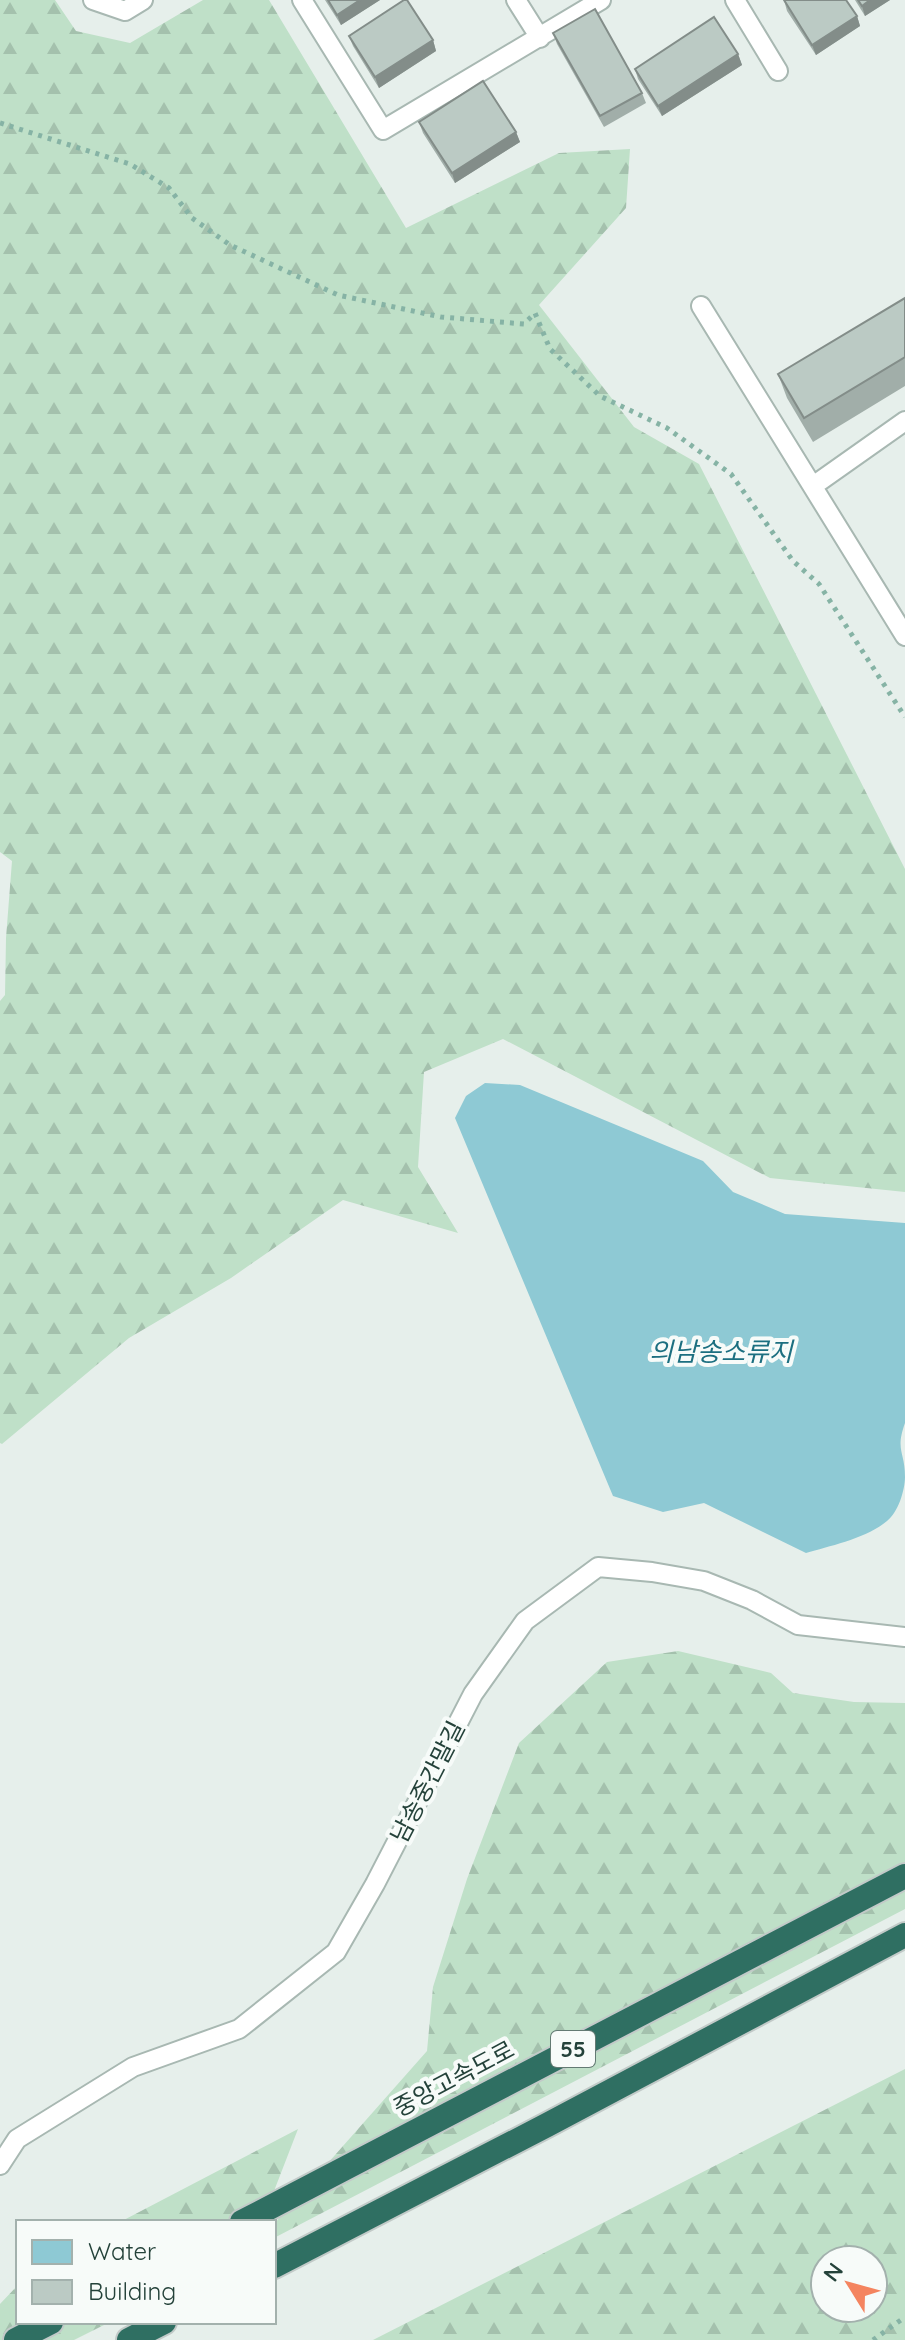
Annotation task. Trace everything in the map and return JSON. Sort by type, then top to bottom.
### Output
[{"type":"highway","name":"중앙고속도로","points":[[246,2220],[905,1876]]},
{"type":"highway","name":"55","points":[[276,2265],[534,2133],[905,1935]]},
{"type":"highway","points":[[16,2340],[47,2324]]},
{"type":"highway","points":[[129,2340],[160,2324]]},
{"type":"lane","points":[[93,0],[125,11],[143,0]]},
{"type":"lane","points":[[302,0],[383,130],[601,0]]},
{"type":"lane","points":[[516,0],[540,38]]},
{"type":"lane","points":[[735,0],[778,71]]},
{"type":"lane","points":[[701,306],[905,636]]},
{"type":"lane","points":[[813,486],[905,421]]},
{"type":"lane","name":"남송중간말길","points":[[0,2165],[17,2139],[133,2067],[239,2029],[336,1952],[375,1884],[473,1694],[525,1621],[598,1567],[704,1581],[752,1600],[798,1625],[905,1637]]},
{"type":"path","points":[[0,123],[130,164],[169,188],[192,218],[230,245],[338,295],[441,317],[524,324],[535,313],[550,349],[600,396],[667,428],[731,474],[793,561],[819,584],[905,717]]},
{"type":"path","points":[[873,2340],[905,2317]]},
{"type":"green space","points":[[0,0],[55,0],[76,31],[130,43],[203,0],[269,0],[406,228],[559,153],[630,149],[626,208],[539,305],[634,427],[699,464],[905,869],[905,1192],[770,1178],[503,1039],[424,1072],[418,1167],[458,1233],[343,1200],[231,1278],[129,1338],[0,1443],[0,1001],[5,995],[12,861],[0,852]]},
{"type":"green space","points":[[678,1651],[771,1673],[793,1693],[854,1702],[905,1703],[905,1909],[276,2237],[276,2222],[427,2051],[433,1987],[467,1879],[519,1743],[607,1662]]},
{"type":"green space","points":[[905,2069],[905,2340],[373,2340]]},
{"type":"green space","points":[[298,2129],[263,2220],[124,2220]]},
{"type":"green space","points":[[16,2287],[16,2324],[106,2324],[74,2340],[0,2340],[0,2304]]},
{"type":"water","name":"의남송소류지","points":[[485,1083],[520,1085],[703,1161],[733,1192],[785,1214],[905,1223],[905,1423],[901,1446],[905,1477],[900,1501],[887,1521],[859,1537],[806,1553],[704,1503],[663,1512],[613,1496],[455,1118],[466,1096]]},
{"type":"building","points":[[328,0],[360,0],[337,15]]},
{"type":"building","points":[[407,0],[433,40],[375,77],[349,36]]},
{"type":"building","points":[[784,0],[846,0],[857,16],[812,45]]},
{"type":"building","points":[[595,9],[642,93],[600,116],[553,33]]},
{"type":"building","points":[[714,17],[738,54],[658,106],[635,69]]},
{"type":"building","points":[[483,81],[516,132],[452,173],[419,122]]},
{"type":"building","points":[[905,298],[905,357],[804,418],[778,374]]}]
